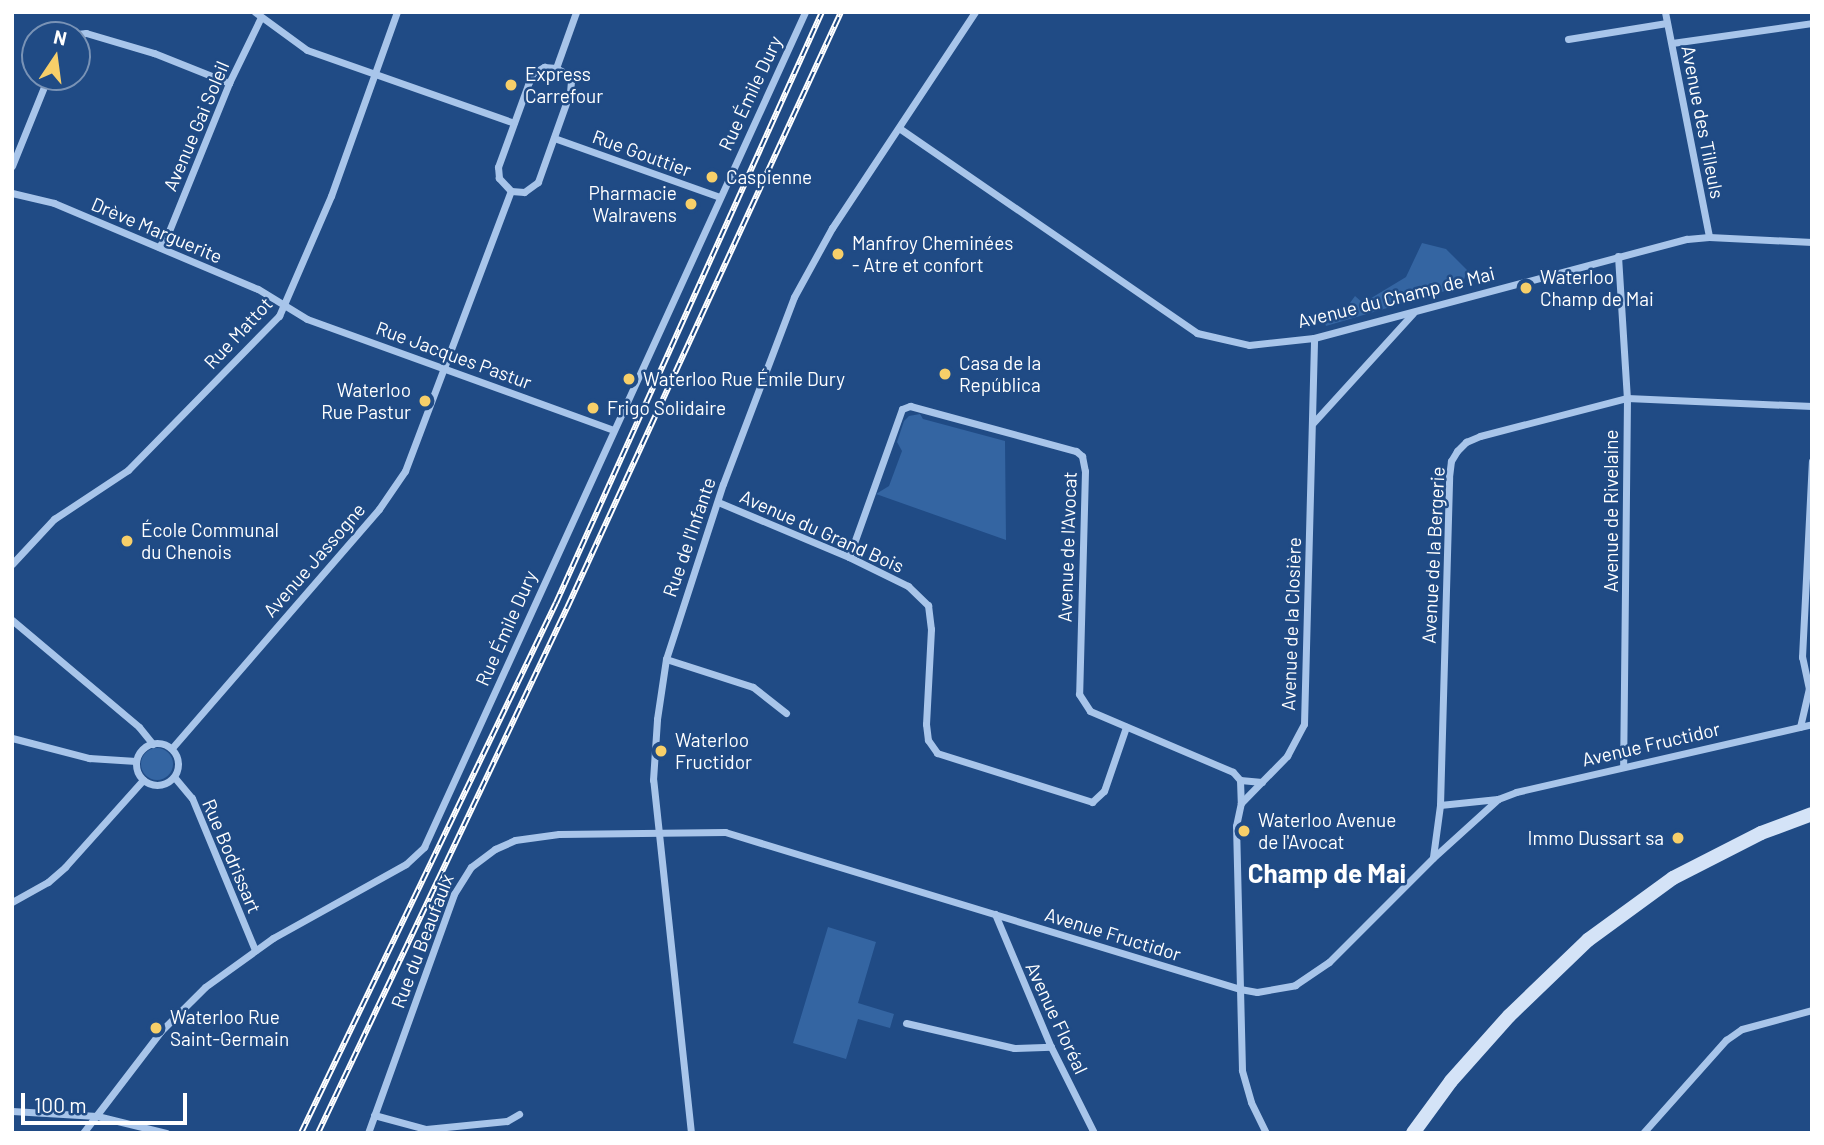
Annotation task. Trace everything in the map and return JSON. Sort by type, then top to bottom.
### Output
[{"type":"main road","points":[[1413,1133],[1451,1081],[1508,1016],[1588,940],[1673,878],[1761,833],[1812,814]]},
{"type":"street","name":"Rue Mattot","points":[[12,564],[54,519],[128,470],[285,307],[324,205],[331,196],[397,12]]},
{"type":"street","points":[[556,68],[576,12]]},
{"type":"street","name":"Rue Émile Dury","points":[[83,1133],[177,1012],[205,987],[255,950],[406,864],[424,847],[805,12]]},
{"type":"street","name":"Rue de l'Infante","points":[[691,1133],[653,780],[657,719],[666,659],[766,365],[794,297],[832,228],[975,12]]},
{"type":"street","name":"Avenue des Tilleuls","points":[[1665,12],[1709,237]]},
{"type":"street","points":[[258,15],[307,50],[514,123]]},
{"type":"street","name":"Avenue Gai Soleil","points":[[159,247],[169,231],[258,15]]},
{"type":"street","points":[[1568,39],[1667,23]]},
{"type":"street","points":[[1672,43],[1812,23]]},
{"type":"street","points":[[91,35],[154,54],[229,83]]},
{"type":"street","points":[[544,67],[556,68],[571,81],[570,92],[538,183],[524,192],[511,191],[499,178],[498,167],[514,123],[533,73],[544,67]]},
{"type":"street","points":[[12,166],[42,91]]},
{"type":"street","name":"Avenue du Champ de Mai","points":[[899,128],[1197,333],[1249,345],[1314,338],[1618,256],[1709,237],[1812,242]]},
{"type":"street","name":"Rue Gouttier","points":[[554,138],[720,197]]},
{"type":"street","name":"Avenue Jassogne","points":[[172,748],[386,500],[414,452],[511,191]]},
{"type":"street","name":"Drève Marguerite","points":[[12,193],[54,204],[159,247],[258,289],[285,307]]},
{"type":"street","name":"Avenue de Rivelaine","points":[[1618,256],[1627,398],[1623,766]]},
{"type":"street","name":"Rue Jacques Pastur","points":[[285,307],[307,319],[613,430]]},
{"type":"street","points":[[1312,423],[1414,312]]},
{"type":"street","name":"Avenue de la Closière","points":[[1241,803],[1287,756],[1304,724],[1314,338]]},
{"type":"street","name":"Avenue de la Bergerie","points":[[1433,858],[1440,805],[1451,461],[1466,442],[1627,398],[1812,406]]},
{"type":"street","name":"Avenue de l'Avocat","points":[[849,557],[902,408],[910,406],[1076,451],[1082,456],[1086,471],[1079,694],[1090,711],[1233,772],[1240,780],[1262,782]]},
{"type":"street","points":[[1800,727],[1811,691],[1802,657],[1812,461]]},
{"type":"street","name":"Avenue du Grand Bois","points":[[718,502],[849,557],[914,589],[928,605],[931,629],[926,724],[928,740],[937,753],[1092,802],[1104,791],[1126,727]]},
{"type":"street","points":[[12,620],[139,727],[153,744],[172,748],[178,760],[175,778],[158,786],[143,780],[136,761],[142,750],[153,744]]},
{"type":"street","points":[[666,659],[753,687],[786,713]]},
{"type":"street","name":"Avenue Fructidor","points":[[1440,805],[1498,799],[1516,792],[1623,766],[1812,724]]},
{"type":"street","points":[[12,738],[89,758],[136,761]]},
{"type":"street","name":"Rue Bodrissart","points":[[175,778],[192,798],[255,950]]},
{"type":"street","points":[[12,902],[48,882],[65,867],[143,780]]},
{"type":"street","points":[[1240,780],[1241,803],[1236,826],[1242,1070],[1251,1102],[1266,1133]]},
{"type":"street","name":"Avenue Fructidor","points":[[657,833],[706,831],[748,838],[1240,989],[1278,990],[1313,975],[1498,799]]},
{"type":"street","name":"Rue du Beaufaulx","points":[[368,1133],[454,894],[471,867],[495,849],[537,835],[657,833]]},
{"type":"street","name":"Avenue Floréal","points":[[995,914],[1051,1047],[1094,1133]]},
{"type":"street","points":[[1643,1133],[1726,1040],[1742,1029],[1812,1010]]},
{"type":"street","points":[[906,1023],[1014,1048],[1051,1047]]},
{"type":"street","points":[[12,1111],[97,1116],[166,1133]]},
{"type":"street","points":[[374,1115],[426,1129],[507,1121],[519,1114]]},
{"type":"shaded area","points":[[1422,243],[1446,249],[1467,270],[1462,286],[1326,326],[1321,311],[1345,310],[1355,296],[1363,303],[1406,277]]},
{"type":"shaded area","points":[[920,414],[923,419],[1005,441],[1006,540],[876,494],[889,486],[902,451],[897,442],[904,421],[909,416]]},
{"type":"shaded area","points":[[157,748],[168,753],[173,764],[168,775],[157,780],[146,775],[141,764],[146,753]]},
{"type":"shaded area","points":[[828,927],[876,942],[858,1003],[894,1014],[890,1028],[858,1019],[846,1059],[793,1043]]},
{"type":"railway","points":[[301,1133],[556,603],[822,12]]},
{"type":"railway","points":[[318,1133],[567,608],[841,12]]},
{"type":"place","name":"Express Carrefour","points":[[511,85]]},
{"type":"place","name":"Caspienne","points":[[712,177]]},
{"type":"place","name":"Pharmacie Walravens","points":[[691,204]]},
{"type":"place","name":"Manfroy Cheminées - Atre et confort","points":[[838,254]]},
{"type":"place","name":"Waterloo Champ de Mai","points":[[1526,288]]},
{"type":"place","name":"Casa de la República","points":[[945,374]]},
{"type":"place","name":"Waterloo Rue Émile Dury","points":[[629,379]]},
{"type":"place","name":"Waterloo Rue Pastur","points":[[425,401]]},
{"type":"place","name":"Frigo Solidaire","points":[[593,408]]},
{"type":"place","name":"École Communal du Chenois","points":[[127,541]]},
{"type":"place","name":"Waterloo Fructidor","points":[[661,751]]},
{"type":"place","name":"Waterloo Avenue de l'Avocat","points":[[1244,831]]},
{"type":"place","name":"Immo Dussart sa","points":[[1678,838]]},
{"type":"place","name":"Waterloo Rue Saint-Germain","points":[[156,1028]]},
{"type":"district","name":"Champ de Mai","points":[[1327,873]]}]
